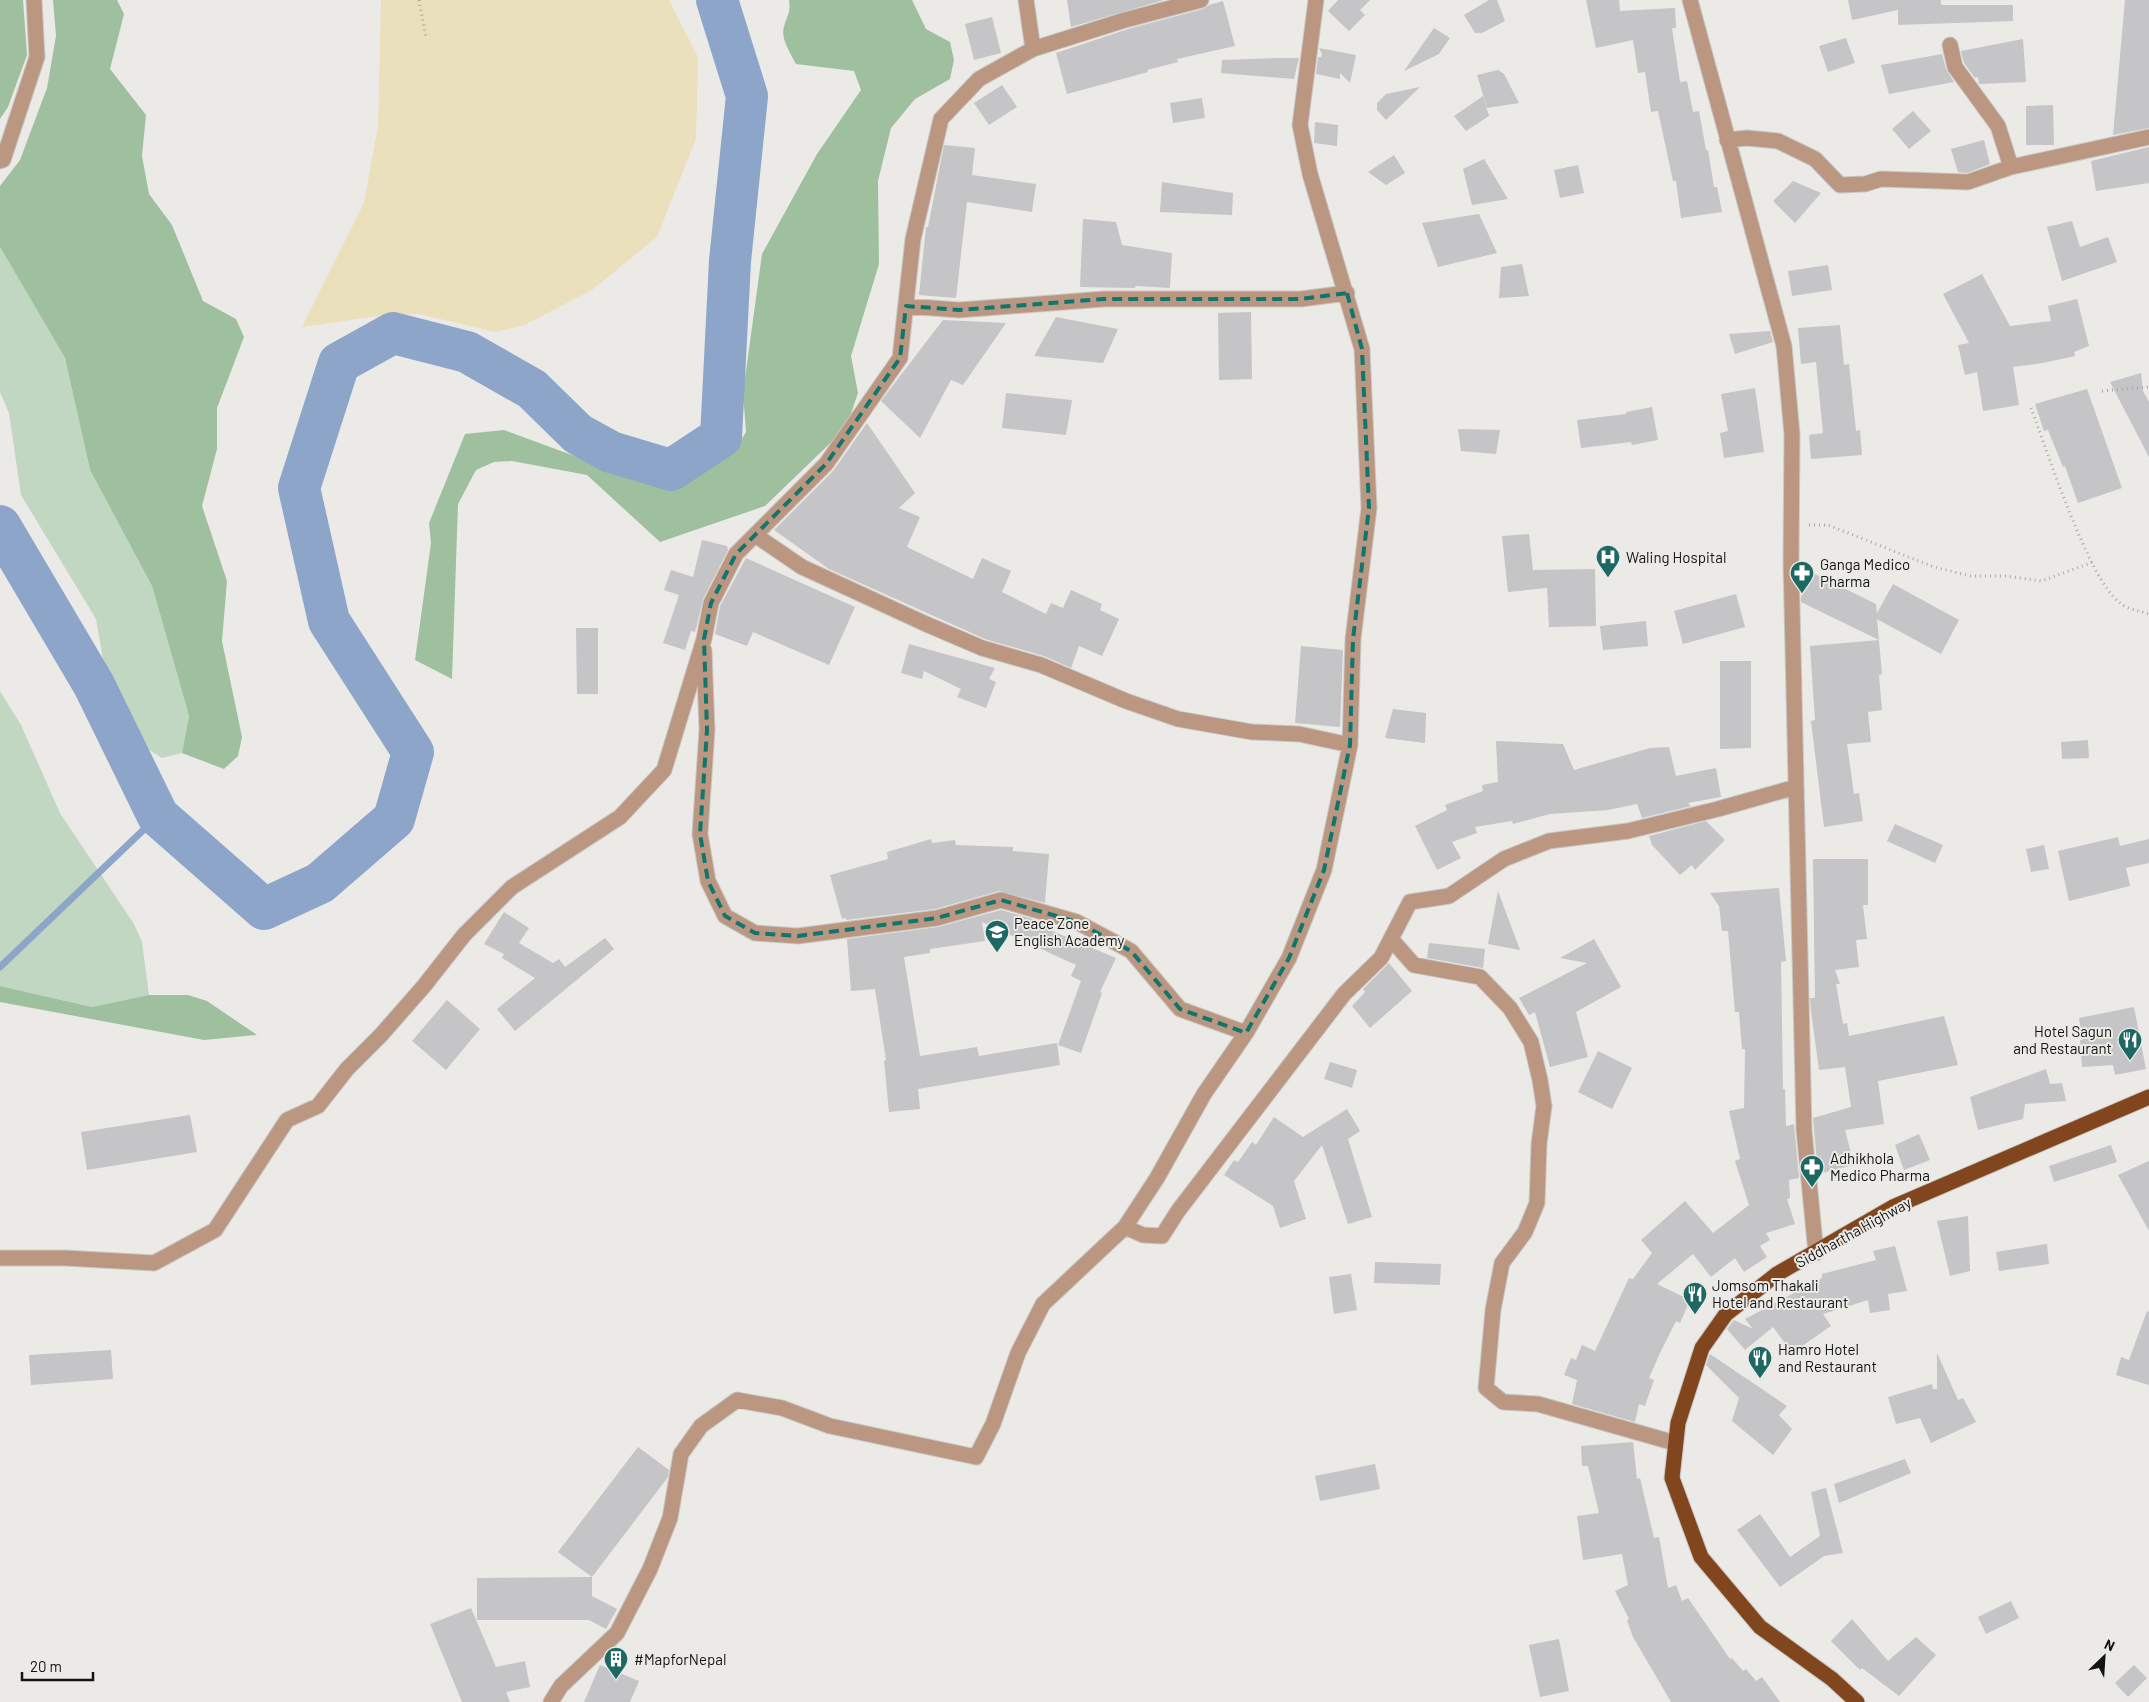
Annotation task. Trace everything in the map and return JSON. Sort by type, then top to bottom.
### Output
[{"type":"highway","name":"Siddhartha Highway","points":[[1857,1702],[1832,1680],[1760,1627],[1701,1556],[1672,1478],[1678,1423],[1699,1355],[1726,1314],[1777,1274],[1894,1207],[2149,1097]]},
{"type":"street","points":[[0,161],[3,160],[37,57],[34,0]]},
{"type":"street","points":[[1026,0],[1033,48]]},
{"type":"street","points":[[0,1258],[65,1258],[154,1263],[215,1230],[287,1120],[318,1106],[347,1069],[381,1035],[424,986],[464,935],[512,887],[620,817],[664,770],[704,638],[711,603],[736,554],[826,464],[900,358],[913,239],[941,119],[979,79],[1033,48],[1201,0]]},
{"type":"street","points":[[551,1702],[561,1686],[617,1632],[650,1569],[670,1518],[681,1454],[701,1426],[737,1400],[782,1408],[830,1426],[976,1456],[994,1424],[1018,1354],[1043,1304],[1125,1227],[1157,1178],[1204,1094],[1246,1033],[1289,958],[1324,870],[1350,745],[1353,639],[1369,508],[1362,349],[1347,293],[1310,174],[1300,125],[1316,0]]},
{"type":"street","points":[[1690,0],[1784,346],[1792,434],[1796,787],[1804,1130],[1816,1252]]},
{"type":"street","points":[[1950,45],[1955,67],[1998,126],[2011,167]]},
{"type":"street","points":[[1727,140],[1747,138],[1778,142],[1815,159],[1840,185],[1865,184],[1881,179],[1968,182],[2011,167],[2149,137]]},
{"type":"street","points":[[906,306],[959,310],[1104,299],[1301,300],[1347,293]]},
{"type":"street","points":[[755,536],[802,567],[974,645],[1041,665],[1126,701],[1178,720],[1252,732],[1299,734],[1350,745]]},
{"type":"street","points":[[704,638],[707,730],[700,834],[708,881],[725,916],[755,933],[798,936],[937,918],[1001,900],[1077,922],[1131,951],[1180,1009],[1246,1033]]},
{"type":"street","points":[[1125,1227],[1143,1235],[1162,1236],[1178,1211],[1250,1115],[1344,994],[1381,958],[1410,902],[1449,896],[1504,859],[1549,841],[1628,831],[1718,809],[1796,787]]},
{"type":"street","points":[[1391,939],[1414,965],[1480,977],[1510,1008],[1532,1042],[1544,1106],[1539,1144],[1537,1203],[1525,1232],[1502,1263],[1493,1310],[1486,1388],[1503,1402],[1538,1404],[1675,1443]]},
{"type":"path","points":[[419,0],[426,38]]},
{"type":"path","points":[[2102,391],[2149,387]]},
{"type":"path","points":[[2031,408],[2080,536],[2106,588],[2121,604],[2149,614]]},
{"type":"path","points":[[1792,528],[1828,525],[1934,567],[1970,576],[2005,576],[2042,580],[2093,562]]},
{"type":"highlighted area","points":[[1347,293],[1362,349],[1369,508],[1353,639],[1350,745],[1324,870],[1289,958],[1246,1033],[1180,1009],[1131,951],[1077,922],[1001,900],[937,918],[798,936],[755,933],[725,916],[708,881],[700,834],[707,730],[704,639],[711,603],[736,554],[826,464],[900,358],[906,306],[959,310],[1104,299],[1301,299]]},
{"type":"green space","points":[[0,0],[23,0],[27,55],[8,107],[0,119]]},
{"type":"green space","points":[[53,0],[117,0],[124,14],[110,69],[146,115],[142,156],[149,194],[172,225],[203,301],[236,319],[244,337],[217,408],[217,449],[202,506],[227,581],[222,641],[242,737],[238,756],[224,769],[182,753],[189,716],[152,586],[90,470],[65,358],[0,247],[0,186],[20,160],[47,88],[56,36]]},
{"type":"green space","points":[[789,0],[912,0],[926,29],[950,42],[954,60],[950,79],[915,99],[891,128],[878,181],[879,264],[851,356],[858,393],[846,428],[765,506],[660,542],[587,475],[512,461],[494,462],[476,470],[458,504],[452,679],[415,660],[431,543],[429,523],[465,434],[504,430],[645,482],[685,476],[736,448],[746,432],[743,393],[762,254],[817,154],[861,90],[854,71],[796,64],[783,36],[789,11]]},
{"type":"green space","points":[[0,247],[65,358],[90,470],[152,586],[189,716],[182,753],[162,758],[146,748],[103,659],[96,619],[21,495],[9,413],[0,392]]},
{"type":"green space","points":[[0,691],[21,725],[60,813],[134,924],[142,942],[149,995],[92,1007],[0,986]]},
{"type":"green space","points":[[0,986],[92,1007],[149,995],[188,995],[207,1001],[257,1035],[204,1040],[0,1002]]},
{"type":"sand","points":[[381,0],[669,0],[698,57],[696,139],[657,237],[592,290],[524,325],[495,332],[419,314],[385,315],[302,327],[364,203],[378,126]]},
{"type":"building","points":[[1067,0],[1164,0],[1071,27]]},
{"type":"building","points":[[1338,0],[1370,0],[1360,10],[1365,15],[1349,31],[1328,11]]},
{"type":"building","points":[[1489,0],[1497,0],[1505,21],[1482,33],[1475,33],[1464,15]]},
{"type":"building","points":[[1586,0],[1619,0],[1620,11],[1675,8],[1676,28],[1672,28],[1680,82],[1687,81],[1693,112],[1699,111],[1714,187],[1717,187],[1722,212],[1681,218],[1676,181],[1673,181],[1658,111],[1651,112],[1645,72],[1638,73],[1633,40],[1596,48]]},
{"type":"building","points":[[1848,0],[1941,0],[1941,5],[2013,5],[2013,21],[1898,25],[1898,10],[1852,20]]},
{"type":"building","points":[[2125,0],[2149,0],[2149,128],[2113,135]]},
{"type":"building","points":[[1223,1],[1235,46],[1177,59],[1178,62],[1147,70],[1148,72],[1067,94],[1056,53],[1128,29],[1203,9]]},
{"type":"building","points":[[992,17],[1001,53],[974,60],[965,24]]},
{"type":"building","points":[[1434,28],[1450,38],[1439,54],[1404,71]]},
{"type":"building","points":[[1846,38],[1855,63],[1828,72],[1819,46]]},
{"type":"building","points":[[2023,39],[2026,82],[1979,84],[1978,77],[1975,78],[1964,63],[1961,51]]},
{"type":"building","points":[[1319,48],[1356,55],[1350,83],[1340,73],[1340,79],[1316,74],[1318,57],[1321,57],[1322,54]]},
{"type":"building","points":[[1942,54],[1946,69],[1954,82],[1889,94],[1881,65]]},
{"type":"building","points":[[1299,58],[1294,79],[1221,73],[1222,60]]},
{"type":"building","points":[[1498,70],[1504,74],[1519,103],[1487,108],[1477,75]]},
{"type":"building","points":[[1002,85],[1017,107],[989,125],[974,103]]},
{"type":"building","points":[[1420,87],[1386,120],[1377,110],[1377,103],[1386,94]]},
{"type":"building","points":[[1483,96],[1489,116],[1466,131],[1454,116]]},
{"type":"building","points":[[1202,98],[1205,118],[1173,123],[1170,103]]},
{"type":"building","points":[[2053,105],[2054,145],[2026,145],[2026,106]]},
{"type":"building","points":[[1913,111],[1931,131],[1909,149],[1892,129]]},
{"type":"building","points":[[1315,122],[1338,125],[1337,146],[1314,143]]},
{"type":"building","points":[[1984,140],[1990,164],[1967,173],[1958,172],[1951,149]]},
{"type":"building","points":[[944,145],[975,148],[972,175],[1036,184],[1032,212],[967,202],[956,298],[919,295],[926,227],[928,227]]},
{"type":"building","points":[[2149,147],[2149,183],[2096,191],[2091,161]]},
{"type":"building","points":[[1394,155],[1405,173],[1386,185],[1368,172]]},
{"type":"building","points":[[1484,159],[1508,199],[1472,205],[1463,169]]},
{"type":"building","points":[[1578,165],[1584,193],[1560,198],[1554,170]]},
{"type":"building","points":[[1793,181],[1821,193],[1795,223],[1773,201]]},
{"type":"building","points":[[1162,182],[1233,193],[1232,215],[1160,212]]},
{"type":"building","points":[[1479,214],[1497,253],[1438,267],[1422,223]]},
{"type":"building","points":[[1083,219],[1116,222],[1122,245],[1172,253],[1170,288],[1136,286],[1135,288],[1080,287]]},
{"type":"building","points":[[2072,221],[2080,247],[2108,237],[2117,262],[2062,281],[2047,227]]},
{"type":"building","points":[[1522,264],[1529,296],[1499,298],[1501,267]]},
{"type":"building","points":[[1828,265],[1832,290],[1792,296],[1788,271]]},
{"type":"building","points":[[1982,274],[2010,326],[2051,321],[2048,306],[2077,299],[2089,346],[2074,352],[2075,356],[2013,367],[2019,405],[1983,411],[1977,372],[1965,375],[1958,345],[1969,343],[1943,294]]},
{"type":"building","points":[[1251,312],[1252,379],[1219,380],[1218,313]]},
{"type":"building","points":[[1056,317],[1118,329],[1103,363],[1034,356]]},
{"type":"building","points":[[943,320],[1006,323],[963,385],[951,380],[920,438],[881,401]]},
{"type":"building","points":[[1840,325],[1844,365],[1849,364],[1856,431],[1860,430],[1862,455],[1811,459],[1809,435],[1823,433],[1816,362],[1801,364],[1798,328]]},
{"type":"building","points":[[1770,331],[1773,342],[1735,354],[1729,334]]},
{"type":"building","points":[[2141,373],[2143,391],[2149,402],[2149,457],[2110,382]]},
{"type":"building","points":[[1755,388],[1764,452],[1724,458],[1720,433],[1728,431],[1721,394]]},
{"type":"building","points":[[2087,389],[2122,488],[2078,503],[2065,466],[2063,467],[2048,430],[2044,431],[2035,404]]},
{"type":"building","points":[[1006,393],[1072,400],[1066,435],[1002,428]]},
{"type":"building","points":[[1652,407],[1658,440],[1632,445],[1631,442],[1581,448],[1577,420],[1626,414],[1626,412]]},
{"type":"building","points":[[867,423],[915,493],[899,508],[920,517],[907,547],[973,579],[982,558],[1011,571],[1002,592],[1046,614],[1051,603],[1063,608],[1071,590],[1102,604],[1100,610],[1119,619],[1102,656],[1079,646],[1071,668],[1044,656],[985,639],[829,569],[774,530],[833,471]]},
{"type":"building","points":[[1458,429],[1500,430],[1496,454],[1461,451]]},
{"type":"building","points":[[1529,534],[1533,570],[1595,569],[1596,626],[1549,627],[1547,588],[1508,592],[1502,536]]},
{"type":"building","points":[[702,540],[727,546],[728,550],[703,599],[695,632],[691,631],[685,650],[663,643],[679,595],[664,590],[671,570],[693,577]]},
{"type":"building","points":[[746,558],[855,607],[829,665],[753,632],[747,646],[715,634],[720,606]]},
{"type":"building","points":[[1813,573],[1876,604],[1877,613],[1893,584],[1959,620],[1941,654],[1877,619],[1879,640],[1801,602],[1801,597]]},
{"type":"building","points":[[1736,594],[1745,627],[1683,644],[1674,611]]},
{"type":"building","points":[[1646,621],[1648,646],[1603,650],[1600,626]]},
{"type":"building","points":[[576,628],[598,628],[598,694],[577,694]]},
{"type":"building","points":[[1879,640],[1882,674],[1879,675],[1882,710],[1868,712],[1871,742],[1847,744],[1854,794],[1859,793],[1863,821],[1824,827],[1811,721],[1815,720],[1810,646]]},
{"type":"building","points":[[909,644],[995,668],[989,679],[996,682],[986,708],[957,697],[961,689],[924,671],[922,679],[901,673]]},
{"type":"building","points":[[1301,646],[1343,650],[1340,727],[1295,723]]},
{"type":"building","points":[[1720,661],[1751,661],[1751,748],[1720,749]]},
{"type":"building","points":[[1393,709],[1426,713],[1425,743],[1385,738]]},
{"type":"building","points":[[2088,740],[2089,758],[2062,759],[2061,742]]},
{"type":"building","points":[[1496,741],[1563,744],[1574,770],[1650,748],[1669,747],[1676,776],[1716,768],[1721,797],[1688,803],[1691,806],[1642,818],[1637,804],[1608,810],[1550,814],[1513,824],[1512,821],[1475,827],[1477,833],[1452,842],[1461,858],[1437,870],[1415,826],[1447,810],[1445,805],[1483,791],[1482,785],[1498,782]]},
{"type":"building","points":[[1706,821],[1725,840],[1695,870],[1692,865],[1680,875],[1652,845],[1649,836]]},
{"type":"building","points":[[1895,824],[1943,845],[1935,863],[1887,841]]},
{"type":"building","points":[[2118,837],[2120,846],[2149,839],[2149,863],[2126,868],[2130,886],[2069,901],[2058,851]]},
{"type":"building","points":[[931,839],[932,843],[955,840],[956,845],[1013,847],[1013,851],[1049,854],[1045,903],[999,891],[935,909],[842,919],[830,875],[888,859],[887,852]]},
{"type":"building","points":[[2044,845],[2049,869],[2031,872],[2026,849]]},
{"type":"building","points":[[1813,859],[1868,859],[1868,905],[1863,905],[1867,939],[1856,940],[1859,967],[1835,970],[1840,984],[1836,984],[1843,1024],[1847,1023],[1849,1036],[1944,1016],[1958,1065],[1878,1081],[1884,1124],[1845,1130],[1854,1165],[1818,1174],[1813,1118],[1851,1107],[1845,1067],[1819,1070],[1810,998],[1815,998]]},
{"type":"building","points":[[1779,888],[1786,961],[1781,962],[1783,1089],[1785,1089],[1786,1126],[1794,1124],[1799,1178],[1789,1180],[1790,1198],[1787,1199],[1795,1224],[1766,1233],[1770,1240],[1760,1246],[1767,1257],[1744,1272],[1735,1258],[1711,1277],[1693,1254],[1657,1284],[1690,1300],[1680,1323],[1676,1321],[1660,1353],[1649,1378],[1654,1380],[1645,1406],[1639,1404],[1635,1422],[1572,1404],[1577,1380],[1564,1375],[1571,1358],[1576,1360],[1582,1345],[1595,1351],[1629,1278],[1633,1279],[1652,1253],[1641,1240],[1685,1201],[1713,1233],[1749,1205],[1735,1161],[1740,1159],[1729,1111],[1744,1108],[1745,1049],[1742,1049],[1739,1012],[1735,1012],[1728,931],[1722,931],[1719,906],[1710,893]]},
{"type":"building","points":[[1498,891],[1520,950],[1488,944]]},
{"type":"building","points":[[1001,910],[1044,922],[1043,927],[1116,958],[1100,992],[1102,993],[1081,1053],[1058,1045],[1081,981],[1071,976],[1076,965],[982,922],[985,941],[930,949],[930,953],[904,957],[920,1056],[977,1047],[979,1056],[1057,1043],[1060,1065],[918,1089],[920,1109],[889,1112],[884,1061],[886,1060],[875,989],[851,991],[847,939],[938,927]]},
{"type":"building","points":[[504,912],[529,928],[519,943],[553,963],[559,959],[565,967],[605,938],[614,949],[515,1031],[497,1009],[535,978],[502,958],[504,954],[484,944]]},
{"type":"building","points":[[1594,939],[1621,987],[1576,1012],[1588,1057],[1550,1067],[1535,1012],[1529,1015],[1519,998],[1587,963],[1560,958]]},
{"type":"building","points":[[1429,943],[1485,949],[1483,968],[1427,958]]},
{"type":"building","points":[[1389,963],[1412,991],[1370,1028],[1352,1006],[1365,992],[1363,989]]},
{"type":"building","points":[[447,1000],[480,1029],[446,1070],[412,1041]]},
{"type":"building","points":[[2134,1007],[2146,1069],[2115,1075],[2113,1065],[2082,1067],[2080,1040],[2082,1040],[2079,1018]]},
{"type":"building","points":[[1598,1051],[1632,1068],[1612,1109],[1578,1092]]},
{"type":"building","points":[[1330,1062],[1357,1070],[1352,1088],[1324,1079]]},
{"type":"building","points":[[2046,1069],[2050,1084],[2062,1083],[2066,1101],[2025,1104],[2023,1119],[1978,1130],[1970,1097]]},
{"type":"building","points":[[1347,1109],[1360,1131],[1348,1139],[1372,1217],[1348,1224],[1322,1145],[1294,1181],[1306,1219],[1280,1228],[1273,1206],[1224,1175],[1234,1160],[1238,1162],[1252,1142],[1256,1145],[1274,1117],[1303,1137]]},
{"type":"building","points":[[190,1115],[197,1152],[87,1170],[81,1132]]},
{"type":"building","points":[[1919,1134],[1930,1160],[1904,1170],[1895,1145]]},
{"type":"building","points":[[2111,1145],[2117,1162],[2054,1182],[2049,1166]]},
{"type":"building","points":[[2149,1161],[2149,1231],[2118,1175]]},
{"type":"building","points":[[1968,1216],[1970,1271],[1950,1276],[1937,1221]]},
{"type":"building","points":[[2047,1244],[2049,1264],[1999,1271],[1996,1252]]},
{"type":"building","points":[[1895,1246],[1907,1291],[1888,1294],[1890,1310],[1870,1313],[1868,1300],[1823,1314],[1831,1326],[1792,1353],[1773,1327],[1745,1350],[1727,1329],[1734,1320],[1753,1329],[1745,1319],[1822,1278],[1822,1274],[1876,1260],[1873,1251]]},
{"type":"building","points":[[1375,1262],[1441,1264],[1440,1285],[1374,1283]]},
{"type":"building","points":[[1351,1274],[1357,1310],[1334,1314],[1329,1277]]},
{"type":"building","points":[[2147,1311],[2149,1312],[2149,1385],[2116,1375],[2121,1357],[2129,1360]]},
{"type":"building","points":[[111,1350],[113,1379],[31,1385],[29,1355]]},
{"type":"building","points":[[1937,1353],[1958,1400],[1963,1398],[1976,1422],[1931,1443],[1920,1418],[1896,1424],[1888,1397],[1932,1384],[1933,1389],[1937,1389]]},
{"type":"building","points":[[1710,1354],[1787,1406],[1779,1415],[1792,1429],[1773,1455],[1732,1421],[1739,1398],[1706,1365]]},
{"type":"building","points":[[1633,1442],[1637,1479],[1640,1478],[1654,1538],[1659,1537],[1668,1588],[1676,1585],[1682,1601],[1688,1598],[1730,1659],[1732,1658],[1743,1671],[1746,1669],[1756,1681],[1762,1677],[1780,1702],[1671,1702],[1633,1637],[1627,1620],[1629,1619],[1615,1591],[1628,1585],[1622,1554],[1583,1560],[1577,1516],[1599,1513],[1588,1466],[1582,1466],[1581,1446]]},
{"type":"building","points":[[638,1447],[669,1470],[668,1477],[592,1577],[558,1552]]},
{"type":"building","points":[[1905,1459],[1911,1473],[1839,1503],[1834,1484]]},
{"type":"building","points":[[1375,1464],[1380,1489],[1320,1501],[1315,1476]]},
{"type":"building","points":[[1826,1488],[1843,1553],[1824,1556],[1780,1587],[1737,1530],[1760,1514],[1790,1557],[1820,1536],[1811,1492]]},
{"type":"building","points":[[592,1577],[592,1596],[617,1609],[606,1629],[589,1620],[477,1620],[477,1578]]},
{"type":"building","points":[[2011,1601],[2019,1618],[1986,1634],[1978,1617]]},
{"type":"building","points":[[471,1608],[496,1667],[525,1661],[530,1687],[506,1692],[510,1702],[462,1702],[430,1624]]},
{"type":"building","points":[[1852,1619],[1888,1661],[1916,1637],[1936,1655],[1899,1696],[1862,1668],[1860,1670],[1831,1641]]},
{"type":"building","points":[[1559,1639],[1569,1691],[1540,1697],[1529,1645]]},
{"type":"building","points":[[600,1665],[639,1681],[630,1702],[584,1702]]},
{"type":"building","points":[[2134,1665],[2147,1678],[2128,1697],[2115,1683]]},
{"type":"waterway","points":[[0,526],[94,685],[158,816],[264,909],[320,883],[394,819],[413,752],[329,621],[299,488],[339,363],[393,333],[467,352],[532,389],[578,434],[611,452],[671,470],[721,437],[730,261],[747,96],[717,0]]},
{"type":"waterway","points":[[0,967],[158,816]]},
{"type":"place","name":"Waling Hospital","points":[[1608,578]]},
{"type":"place","name":"Ganga Medico Pharma","points":[[1802,594]]},
{"type":"place","name":"Peace Zone English Academy","points":[[997,953]]},
{"type":"place","name":"Hotel Sagun and Restaurant","points":[[2130,1061]]},
{"type":"place","name":"Adhikhola Medico Pharma","points":[[1812,1188]]},
{"type":"place","name":"Jomsom Thakali Hotel and Restaurant","points":[[1695,1315]]},
{"type":"place","name":"Hamro Hotel and Restaurant","points":[[1760,1379]]},
{"type":"place","name":"#MapforNepal","points":[[616,1680]]}]
